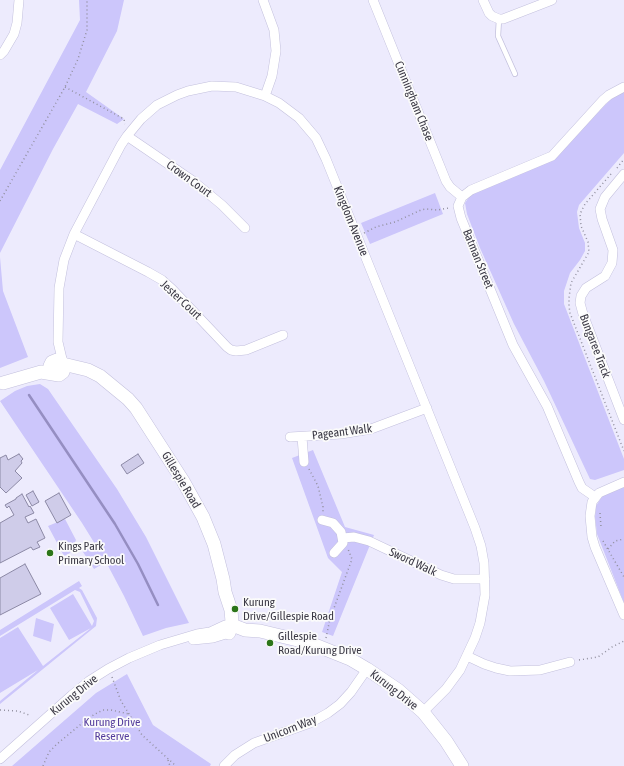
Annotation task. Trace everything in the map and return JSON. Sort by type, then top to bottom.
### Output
[{"type":"street","points":[[0,55],[14,34],[20,0]]},
{"type":"street","points":[[263,0],[274,30],[276,52],[272,76],[265,96]]},
{"type":"street","name":"Cunningham Chase","points":[[373,0],[446,181],[450,187],[462,197]]},
{"type":"street","points":[[483,0],[492,16],[499,19],[510,17],[552,0]]},
{"type":"street","name":"Kingdom Avenue","points":[[58,366],[59,287],[64,260],[74,234],[127,136],[141,119],[152,109],[167,99],[188,91],[212,86],[226,86],[249,90],[265,96],[289,110],[316,138],[326,160],[427,408],[481,546],[485,579],[480,623],[460,670],[446,689],[423,712]]},
{"type":"street","points":[[458,206],[462,197],[471,190],[552,156],[603,100],[624,87]]},
{"type":"street","name":"Crown Court","points":[[127,136],[202,188],[246,228]]},
{"type":"street","name":"Bungaree Track","points":[[624,174],[605,197],[600,209],[613,250],[612,263],[605,276],[586,288],[581,296],[580,303],[624,420]]},
{"type":"street","name":"Batman Street","points":[[458,206],[461,218],[513,345],[547,406],[582,488],[595,497]]},
{"type":"street","name":"Jester Court","points":[[74,234],[162,280],[227,347],[232,350],[246,350],[283,335]]},
{"type":"street","name":"Gillespie Road","points":[[1,384],[58,366],[88,370],[100,376],[120,391],[136,408],[195,501],[203,517],[214,544],[225,592],[231,610],[229,628]]},
{"type":"street","name":"Pageant Walk","points":[[290,437],[341,434],[371,430],[427,408]]},
{"type":"street","name":"Pageant Walk","points":[[302,436],[304,462]]},
{"type":"street","points":[[624,482],[603,490],[595,497],[590,509],[592,537],[624,615]]},
{"type":"street","points":[[322,520],[333,523],[341,532],[343,538],[342,543],[334,553]]},
{"type":"street","name":"Sword Walk","points":[[343,538],[354,537],[369,541],[441,575],[454,578],[485,579]]},
{"type":"street","name":"Kurung Drive","points":[[0,759],[89,681],[108,669],[145,651],[181,640],[206,639],[229,628],[260,631],[310,643],[350,659],[367,669],[398,690],[423,712],[446,741],[462,766]]},
{"type":"street","points":[[467,656],[484,664],[510,671],[540,670],[570,662]]},
{"type":"street","name":"Unicorn Way","points":[[224,766],[235,755],[254,743],[310,723],[324,716],[340,704],[367,669]]},
{"type":"lane","points":[[499,19],[498,36],[515,74]]},
{"type":"path","points":[[0,201],[65,87],[78,59],[87,30],[87,0]]},
{"type":"path","points":[[65,87],[124,119],[127,136]]},
{"type":"path","points":[[624,159],[582,208],[580,220],[588,242],[589,252],[571,284],[569,298],[570,313],[624,451]]},
{"type":"path","points":[[357,236],[376,227],[395,222],[421,210],[442,210],[458,206]]},
{"type":"path","points":[[304,462],[318,486],[323,507],[322,520]]},
{"type":"path","points":[[600,511],[601,534]]},
{"type":"path","points":[[324,648],[330,619],[352,559],[343,538]]},
{"type":"path","points":[[607,550],[616,541],[624,539]]},
{"type":"path","points":[[604,541],[607,550],[624,577]]},
{"type":"path","points":[[570,662],[598,657],[624,641]]},
{"type":"path","points":[[108,669],[116,685],[121,701],[142,735],[176,766]]},
{"type":"path","points":[[0,710],[18,711],[29,715]]},
{"type":"path","points":[[43,766],[50,752],[57,744],[95,714],[103,710],[111,710],[128,714]]},
{"type":"path","points":[[167,758],[170,766]]},
{"type":"green space","points":[[79,0],[124,0],[117,31],[86,92],[124,119],[117,124],[78,104],[53,149],[0,253],[0,170],[80,20]]},
{"type":"green space","points":[[624,91],[624,153],[579,205],[577,212],[579,228],[585,243],[585,251],[570,273],[564,291],[564,304],[624,459],[624,470],[595,480],[590,479],[544,381],[514,324],[480,248],[467,214],[465,203],[474,193],[551,161],[611,99]]},
{"type":"green space","points":[[435,193],[443,214],[370,244],[361,223]]},
{"type":"green space","points":[[0,257],[3,291],[28,357],[0,368]]},
{"type":"green space","points":[[40,384],[48,389],[117,489],[146,537],[189,623],[166,628],[143,636],[106,562],[94,569],[83,552],[95,544],[0,401],[15,391],[27,386]]},
{"type":"green space","points":[[313,450],[345,527],[374,535],[333,636],[322,632],[342,572],[328,558],[292,458]]},
{"type":"green space","points":[[624,487],[624,603],[597,534],[595,517],[596,506],[601,498],[605,494]]},
{"type":"green space","points":[[65,519],[76,540],[70,553],[64,556],[48,526]]},
{"type":"green space","points":[[79,581],[82,586],[79,588],[82,590],[97,618],[96,626],[0,704],[0,701],[38,670],[0,693],[0,638],[18,627],[43,666],[91,628],[69,640],[50,608],[73,594],[92,626],[94,621],[80,592],[75,590],[0,636],[0,630]]},
{"type":"green space","points":[[36,618],[54,624],[51,642],[33,636]]},
{"type":"green space","name":"Kurung Drive Reserve","points":[[127,674],[153,725],[211,764],[210,766],[12,766],[96,693]]},
{"type":"building","points":[[19,454],[23,459],[21,461],[22,463],[15,471],[22,478],[6,493],[0,487],[0,458],[6,455],[8,460]]},
{"type":"building","points":[[138,454],[144,463],[127,474],[121,465]]},
{"type":"building","points":[[33,491],[39,502],[32,506],[26,495]]},
{"type":"building","points":[[59,493],[71,515],[57,523],[45,501]]},
{"type":"building","points":[[22,494],[34,513],[25,517],[28,523],[36,519],[45,538],[37,542],[40,547],[33,550],[31,547],[0,563],[0,523],[14,515],[9,506],[7,508],[5,505]]},
{"type":"building","points":[[25,564],[41,594],[0,615],[0,578]]},
{"type":"waterway","points":[[29,395],[115,524],[138,564],[158,605]]},
{"type":"place","name":"Kings Park Primary School","points":[[50,553]]},
{"type":"place","name":"Kurung Drive/Gillespie Road","points":[[235,609]]},
{"type":"place","name":"Gillespie Road/Kurung Drive","points":[[270,643]]}]
